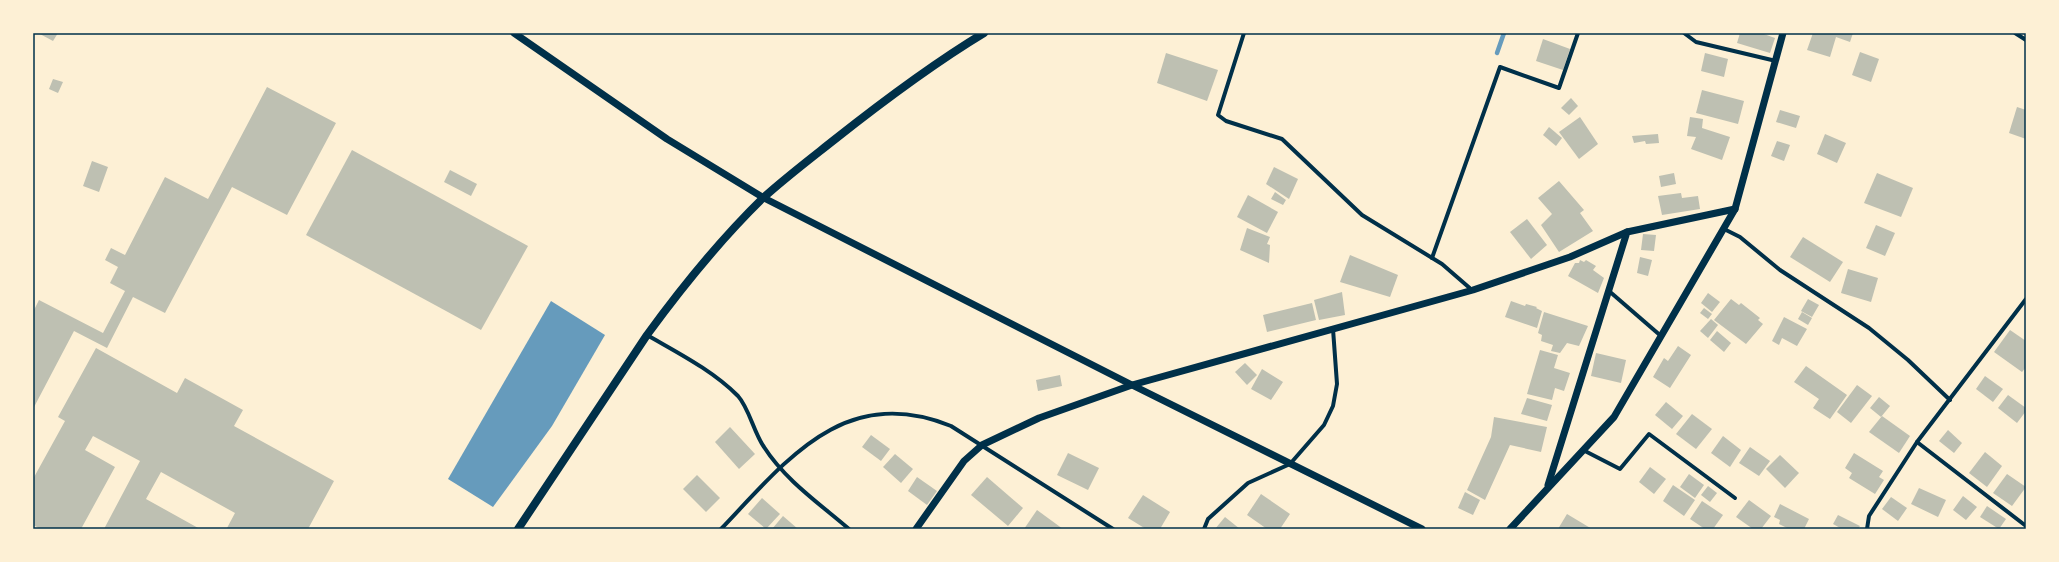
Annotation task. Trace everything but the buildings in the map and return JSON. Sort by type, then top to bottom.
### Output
[{"type":"main road","points":[[518,529],[647,335],[695,273],[764,198],[886,99],[952,53],[984,33]]},
{"type":"street","points":[[514,33],[654,130],[764,198],[1132,385],[1422,529]]},
{"type":"street","points":[[1244,33],[1218,114],[1226,122],[1282,139],[1362,215],[1432,258],[1473,290]]},
{"type":"street","points":[[1432,258],[1500,67],[1559,88],[1578,33]]},
{"type":"street","points":[[1684,33],[1696,42],[1776,61]]},
{"type":"street","points":[[1510,529],[1547,487],[1614,417],[1735,210],[1783,33]]},
{"type":"street","points":[[2015,33],[2026,40]]},
{"type":"street","points":[[916,529],[964,461],[982,445],[1039,418],[1132,385],[1473,290],[1570,257],[1627,232],[1735,210]]},
{"type":"street","points":[[1724,229],[1740,237],[1780,270],[1869,328],[1908,360],[1950,400]]},
{"type":"street","points":[[1547,487],[1627,232]]},
{"type":"street","points":[[1608,290],[1662,336]]},
{"type":"street","points":[[1867,529],[1869,516],[1917,442],[2026,299]]},
{"type":"street","points":[[1204,529],[1208,519],[1220,506],[1248,483],[1290,464],[1324,425],[1333,406],[1337,384],[1333,329]]},
{"type":"street","points":[[647,335],[695,363],[723,383],[739,398],[763,447],[779,468],[849,529]]},
{"type":"street","points":[[721,529],[779,468],[821,434],[842,423],[863,417],[882,414],[906,413],[929,417],[951,426],[1113,529]]},
{"type":"street","points":[[1583,450],[1620,469],[1649,434],[1735,498]]},
{"type":"street","points":[[1917,442],[2026,526]]},
{"type":"water","points":[[551,301],[605,335],[552,426],[493,507],[448,479]]},
{"type":"waterway","points":[[1497,53],[1504,33]]}]
